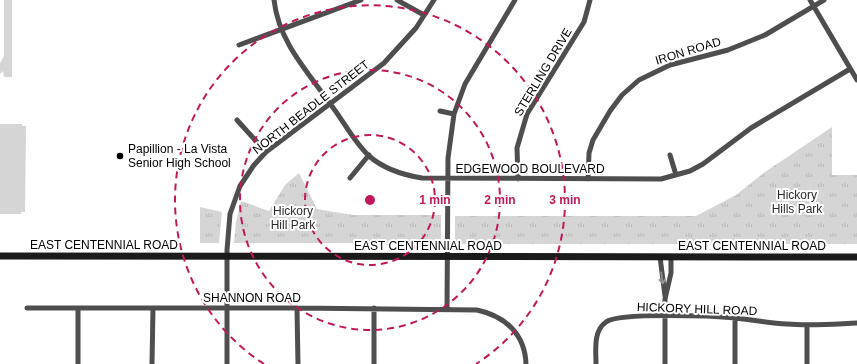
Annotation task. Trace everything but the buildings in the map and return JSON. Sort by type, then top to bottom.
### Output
[{"type":"street","name":"EDGEWOOD BOULEVARD","points":[[274,0],[282,29],[296,58],[368,155],[389,169],[410,176],[448,179],[661,179],[690,171],[703,164],[752,128],[850,69]]},
{"type":"street","points":[[239,45],[361,0]]},
{"type":"street","points":[[397,0],[424,15]]},
{"type":"street","name":"NORTH BEADLE STREET","points":[[227,364],[227,257],[230,214],[236,194],[247,174],[266,152],[384,63],[416,28],[434,0]]},
{"type":"street","points":[[447,310],[448,179],[450,135],[454,114],[465,84],[516,0]]},
{"type":"street","name":"STERLING DRIVE","points":[[518,179],[517,148],[527,114],[584,22],[590,0]]},
{"type":"street","points":[[810,0],[857,80]]},
{"type":"street","name":"IRON ROAD","points":[[588,178],[589,153],[593,140],[610,111],[622,95],[639,80],[670,64],[728,50],[765,35],[813,5],[824,0]]},
{"type":"street","points":[[440,111],[454,114]]},
{"type":"street","points":[[238,120],[266,152]]},
{"type":"street","points":[[350,178],[368,155]]},
{"type":"street","points":[[670,155],[676,175]]},
{"type":"street","name":"EAST CENTENNIAL ROAD","points":[[0,256],[857,257]]},
{"type":"street","points":[[660,257],[666,299]]},
{"type":"street","points":[[665,364],[665,316],[666,299],[671,273],[671,257]]},
{"type":"street","name":"SHANNON ROAD","points":[[27,308],[374,308],[477,310],[489,313],[511,326],[522,344],[526,364]]},
{"type":"street","points":[[78,308],[78,364]]},
{"type":"street","points":[[152,364],[153,308]]},
{"type":"street","points":[[297,308],[298,364]]},
{"type":"street","points":[[374,308],[374,364]]},
{"type":"street","name":"HICKORY HILL ROAD","points":[[596,364],[596,340],[599,329],[607,321],[621,317],[665,316],[735,318],[807,325],[857,323]]},
{"type":"street","points":[[735,318],[735,364]]},
{"type":"street","points":[[807,325],[807,364]]},
{"type":"green space","points":[[4,0],[12,0],[12,77],[4,77],[3,71],[0,74],[0,63],[4,56]]},
{"type":"green space","points":[[0,124],[22,124],[22,126],[26,126],[25,212],[21,212],[21,214],[0,214]]},
{"type":"green space","name":"Hickory Hills Park","points":[[832,127],[832,175],[857,175],[857,244],[455,244],[455,216],[696,216],[736,195],[765,172]]},
{"type":"green space","name":"Hickory Hill Park","points":[[299,173],[317,209],[353,215],[441,215],[441,243],[234,243],[236,222],[241,201],[269,211],[285,185]]},
{"type":"green space","points":[[200,207],[222,212],[219,243],[200,243]]},
{"type":"place","name":"Papillion - La Vista Senior High School","points":[[120,156]]}]
